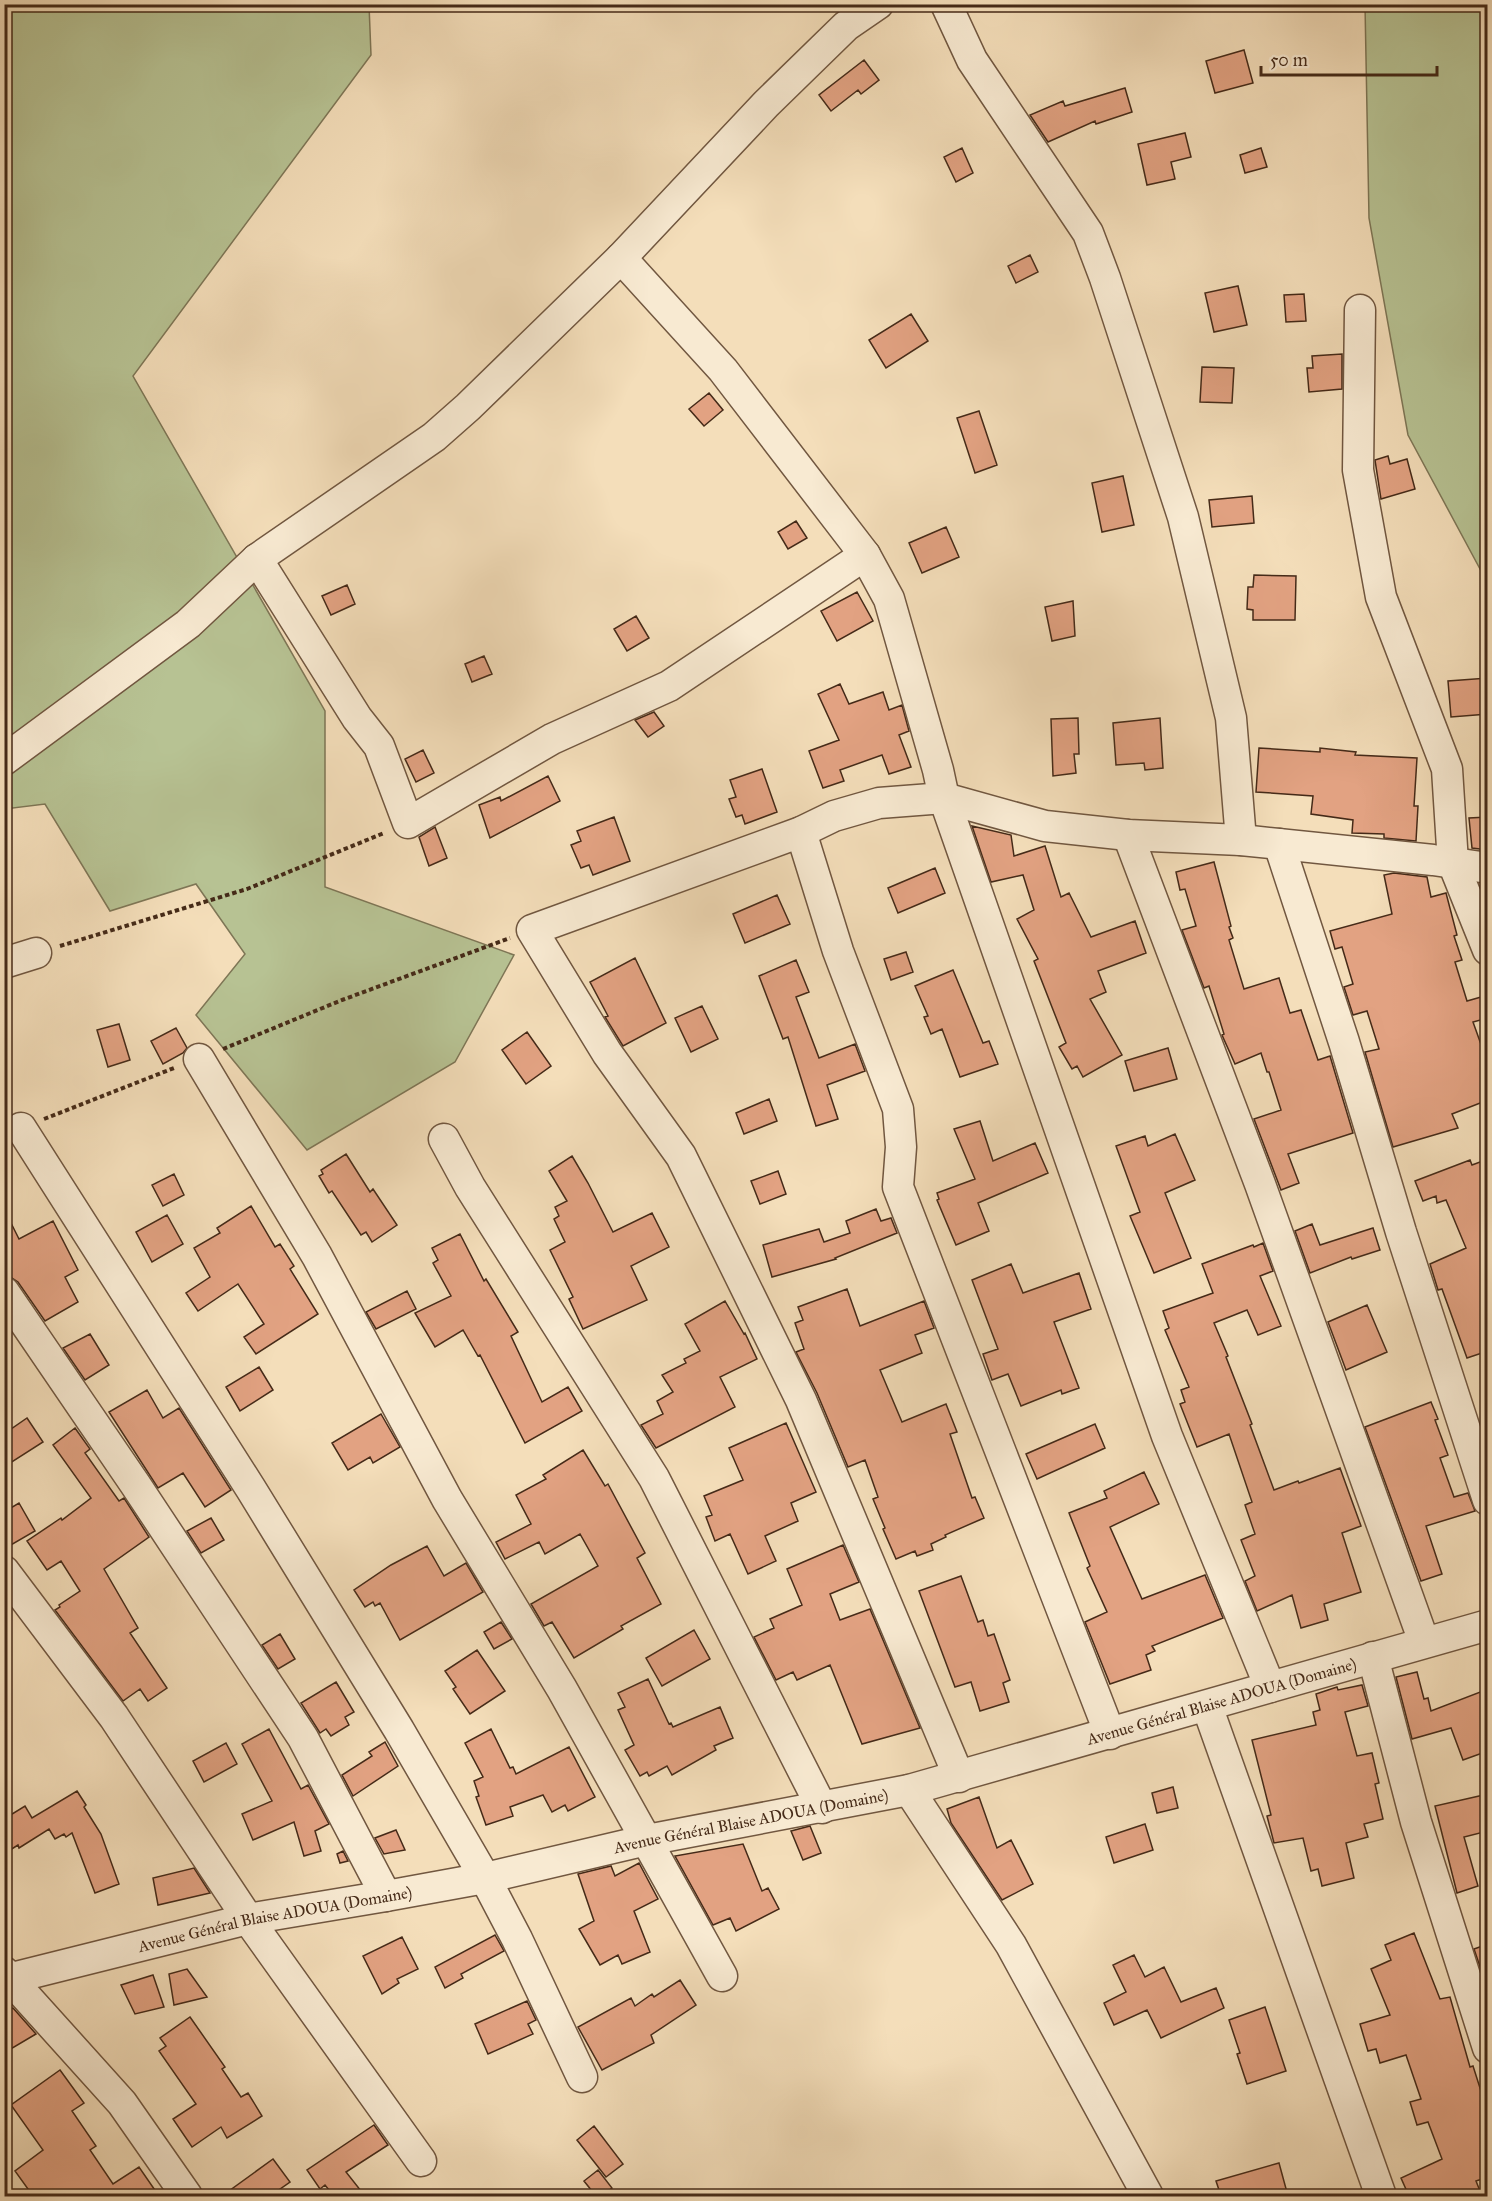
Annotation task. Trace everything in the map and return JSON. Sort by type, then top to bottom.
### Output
[{"type":"street","points":[[4,760],[188,624],[258,559],[434,437],[621,258],[766,104],[846,27],[878,4]]},
{"type":"street","points":[[946,4],[972,60],[1088,233],[1105,278],[1186,528],[1231,718],[1241,840]]},
{"type":"street","points":[[621,258],[723,370],[865,555],[889,599],[944,798],[1167,1436],[1270,1688]]},
{"type":"street","points":[[1360,310],[1358,470],[1381,597],[1447,769],[1453,863],[1488,950]]},
{"type":"street","points":[[258,559],[357,718],[379,746],[408,823],[552,739],[669,686],[865,555]]},
{"type":"street","points":[[959,1777],[801,1400],[681,1156],[607,1053],[532,930],[801,832],[834,816],[879,803],[944,798],[1045,826],[1128,835],[1241,840],[1488,868]]},
{"type":"street","points":[[801,832],[838,951],[898,1109],[901,1147],[898,1187],[1110,1734]]},
{"type":"street","points":[[1128,835],[1260,1184],[1424,1642]]},
{"type":"street","points":[[1279,844],[1344,1042],[1401,1232],[1488,1500]]},
{"type":"street","points":[[4,963],[36,953]]},
{"type":"street","points":[[199,1059],[317,1256],[447,1499],[562,1689],[722,1976]]},
{"type":"street","points":[[21,1128],[263,1509],[399,1730],[518,1939],[582,2078]]},
{"type":"street","points":[[444,1138],[470,1187],[654,1478],[822,1808]]},
{"type":"street","points":[[4,1292],[303,1738],[386,1896]]},
{"type":"street","points":[[4,1571],[114,1717],[248,1918],[421,2161]]},
{"type":"street","name":"Avenue Général Blaise ADOUA (Domaine)","points":[[6,1977],[248,1918],[485,1878],[647,1840],[909,1790],[1488,1625]]},
{"type":"street","points":[[1373,1657],[1416,1822],[1488,2048]]},
{"type":"street","points":[[1207,1706],[1381,2196]]},
{"type":"street","points":[[909,1790],[1011,1945],[1148,2196]]},
{"type":"street","points":[[6,1977],[122,2103],[187,2196]]},
{"type":"path","points":[[36,953],[247,889],[408,823]]},
{"type":"path","points":[[21,1128],[199,1059],[342,1000],[532,930]]},
{"type":"green space","points":[[4,5],[369,5],[371,55],[133,376],[325,711],[325,887],[514,955],[455,1062],[307,1150],[196,1015],[245,954],[196,884],[110,911],[45,804],[5,809]]},
{"type":"green space","points":[[1365,5],[1487,5],[1487,582],[1408,435],[1369,218]]},
{"type":"building","points":[[1244,50],[1253,83],[1215,93],[1206,61]]},
{"type":"building","points":[[864,60],[879,80],[861,94],[858,90],[831,111],[819,95]]},
{"type":"building","points":[[1125,88],[1132,112],[1096,124],[1095,121],[1048,142],[1030,115],[1063,101],[1065,106]]},
{"type":"building","points":[[1185,133],[1191,157],[1171,162],[1175,179],[1147,185],[1138,144]]},
{"type":"building","points":[[962,148],[973,173],[956,182],[944,157]]},
{"type":"building","points":[[1261,148],[1267,167],[1245,173],[1240,155]]},
{"type":"building","points":[[1030,255],[1038,272],[1016,283],[1008,266]]},
{"type":"building","points":[[1238,286],[1247,325],[1214,332],[1205,293]]},
{"type":"building","points":[[1304,294],[1306,321],[1286,322],[1284,295]]},
{"type":"building","points":[[911,314],[928,341],[886,368],[869,340]]},
{"type":"building","points":[[1342,354],[1342,389],[1309,392],[1307,368],[1313,368],[1312,356]]},
{"type":"building","points":[[1202,367],[1234,368],[1232,403],[1200,402]]},
{"type":"building","points":[[709,393],[723,410],[704,426],[689,409]]},
{"type":"building","points":[[979,411],[997,465],[975,473],[957,418]]},
{"type":"building","points":[[1388,456],[1390,464],[1407,459],[1415,489],[1381,499],[1375,460]]},
{"type":"building","points":[[1123,476],[1134,525],[1102,532],[1092,483]]},
{"type":"building","points":[[1252,496],[1254,523],[1212,527],[1209,500]]},
{"type":"building","points":[[796,521],[807,538],[788,549],[778,532]]},
{"type":"building","points":[[946,527],[959,557],[922,573],[909,543]]},
{"type":"building","points":[[1254,575],[1296,576],[1295,620],[1253,620],[1253,610],[1247,609],[1248,587],[1253,587]]},
{"type":"building","points":[[347,585],[355,604],[331,615],[322,596]]},
{"type":"building","points":[[857,592],[873,621],[837,641],[821,611]]},
{"type":"building","points":[[1073,601],[1075,636],[1052,641],[1045,607]]},
{"type":"building","points":[[636,616],[649,638],[627,651],[614,629]]},
{"type":"building","points":[[484,656],[492,674],[472,682],[465,664]]},
{"type":"building","points":[[1488,678],[1488,714],[1451,717],[1448,681]]},
{"type":"building","points":[[840,684],[849,704],[883,692],[889,710],[902,705],[909,731],[899,735],[911,767],[889,774],[882,755],[840,770],[844,781],[823,788],[809,751],[839,740],[818,694]]},
{"type":"building","points":[[654,712],[664,726],[648,737],[635,720]]},
{"type":"building","points":[[1078,718],[1079,754],[1074,754],[1076,773],[1053,776],[1051,719]]},
{"type":"building","points":[[1160,718],[1163,768],[1145,770],[1144,763],[1116,765],[1113,723]]},
{"type":"building","points":[[1259,748],[1320,752],[1320,748],[1356,752],[1355,755],[1417,758],[1414,806],[1418,806],[1416,841],[1384,838],[1384,834],[1352,833],[1353,820],[1311,814],[1313,796],[1256,792]]},
{"type":"building","points":[[423,750],[434,773],[416,782],[405,759]]},
{"type":"building","points":[[762,769],[777,812],[745,824],[742,815],[736,817],[729,799],[736,797],[730,780]]},
{"type":"building","points":[[548,776],[560,801],[490,838],[479,805],[500,797],[501,801]]},
{"type":"building","points":[[614,817],[630,861],[593,875],[589,865],[581,868],[571,845],[581,841],[577,831]]},
{"type":"building","points":[[1488,817],[1488,850],[1472,848],[1469,818]]},
{"type":"building","points":[[972,826],[1011,835],[1014,856],[1045,846],[1061,897],[1069,893],[1091,937],[1135,921],[1146,953],[1098,971],[1106,992],[1090,999],[1122,1055],[1083,1077],[1077,1066],[1072,1069],[1059,1047],[1066,1043],[1034,961],[1038,959],[1017,919],[1034,910],[1023,875],[991,882]]},
{"type":"building","points":[[435,827],[447,858],[429,866],[419,837]]},
{"type":"building","points":[[1214,862],[1231,926],[1229,927],[1233,938],[1229,940],[1244,989],[1279,978],[1290,1013],[1301,1010],[1318,1060],[1330,1056],[1353,1133],[1288,1154],[1299,1183],[1281,1190],[1254,1119],[1281,1110],[1269,1072],[1267,1072],[1261,1053],[1235,1064],[1222,1035],[1224,1034],[1209,986],[1204,988],[1182,930],[1196,926],[1185,889],[1180,890],[1176,872]]},
{"type":"building","points":[[935,868],[945,893],[898,913],[888,888]]},
{"type":"building","points":[[1394,873],[1427,877],[1431,897],[1446,893],[1457,935],[1454,936],[1462,960],[1455,962],[1467,1001],[1488,995],[1488,1018],[1473,1022],[1488,1064],[1488,1100],[1452,1114],[1458,1128],[1393,1147],[1365,1052],[1379,1049],[1367,1011],[1353,1015],[1344,987],[1353,984],[1342,947],[1335,949],[1330,931],[1392,914],[1384,875]]},
{"type":"building","points":[[777,895],[790,924],[745,943],[733,914]]},
{"type":"building","points":[[906,952],[913,972],[891,980],[884,959]]},
{"type":"building","points":[[635,958],[666,1023],[623,1046],[605,1017],[608,1016],[590,982]]},
{"type":"building","points":[[796,960],[809,992],[796,997],[819,1058],[855,1044],[865,1071],[827,1085],[838,1119],[816,1126],[788,1037],[783,1039],[759,976]]},
{"type":"building","points":[[953,970],[983,1043],[989,1041],[998,1064],[960,1077],[942,1029],[931,1034],[924,1017],[928,1016],[915,986]]},
{"type":"building","points":[[702,1006],[718,1039],[691,1052],[675,1018]]},
{"type":"building","points":[[119,1024],[130,1060],[108,1067],[97,1030]]},
{"type":"building","points":[[176,1028],[187,1048],[183,1053],[163,1064],[151,1041]]},
{"type":"building","points":[[527,1032],[551,1066],[526,1084],[502,1050]]},
{"type":"building","points":[[1168,1048],[1177,1079],[1134,1091],[1125,1061]]},
{"type":"building","points":[[769,1099],[777,1121],[744,1134],[736,1113]]},
{"type":"building","points":[[980,1121],[993,1161],[1035,1143],[1048,1173],[978,1203],[989,1231],[956,1245],[937,1200],[939,1199],[937,1193],[975,1179],[954,1129]]},
{"type":"building","points":[[1175,1134],[1195,1180],[1165,1193],[1191,1258],[1154,1273],[1130,1216],[1140,1212],[1116,1146],[1145,1136],[1148,1146]]},
{"type":"building","points":[[346,1154],[370,1192],[373,1189],[397,1225],[372,1242],[366,1232],[361,1235],[332,1191],[329,1193],[319,1176],[323,1174],[321,1170]]},
{"type":"building","points":[[572,1156],[613,1232],[652,1213],[669,1247],[631,1266],[647,1300],[583,1329],[569,1299],[573,1297],[550,1250],[565,1242],[554,1219],[559,1216],[555,1207],[567,1201],[549,1171]]},
{"type":"building","points":[[1488,1159],[1488,1351],[1467,1358],[1442,1289],[1438,1290],[1430,1264],[1466,1248],[1446,1200],[1437,1203],[1436,1196],[1423,1201],[1415,1181],[1470,1160],[1472,1165]]},
{"type":"building","points":[[778,1171],[786,1194],[760,1204],[751,1181]]},
{"type":"building","points":[[174,1174],[184,1195],[163,1206],[152,1185]]},
{"type":"building","points":[[251,1206],[275,1247],[280,1244],[294,1266],[290,1269],[318,1314],[256,1354],[244,1337],[264,1324],[238,1284],[198,1311],[186,1293],[210,1277],[194,1248],[220,1233],[217,1228]]},
{"type":"building","points":[[4,1209],[19,1239],[53,1221],[78,1270],[65,1277],[78,1302],[45,1321],[18,1282],[9,1276],[4,1267]]},
{"type":"building","points":[[876,1209],[881,1221],[891,1218],[897,1233],[836,1259],[772,1277],[763,1245],[819,1229],[824,1242],[850,1233],[846,1221]]},
{"type":"building","points":[[167,1215],[183,1244],[152,1262],[136,1232]]},
{"type":"building","points":[[1312,1224],[1320,1245],[1373,1228],[1380,1250],[1352,1259],[1351,1257],[1310,1273],[1295,1231]]},
{"type":"building","points":[[460,1234],[484,1281],[486,1279],[518,1332],[511,1336],[542,1402],[568,1387],[582,1411],[525,1443],[480,1355],[478,1356],[463,1330],[435,1347],[415,1313],[451,1296],[433,1263],[438,1260],[432,1248]]},
{"type":"building","points":[[1263,1243],[1273,1271],[1260,1276],[1281,1326],[1258,1335],[1247,1310],[1214,1323],[1228,1356],[1226,1357],[1274,1490],[1340,1468],[1361,1526],[1342,1533],[1361,1592],[1324,1604],[1328,1620],[1301,1628],[1292,1595],[1257,1611],[1245,1581],[1255,1576],[1241,1540],[1255,1534],[1245,1505],[1252,1502],[1229,1434],[1197,1447],[1180,1404],[1185,1402],[1181,1390],[1189,1387],[1165,1330],[1169,1328],[1163,1311],[1213,1293],[1202,1264]]},
{"type":"building","points":[[1011,1264],[1023,1293],[1079,1273],[1091,1309],[1054,1322],[1079,1388],[1062,1394],[1061,1390],[1021,1406],[1008,1374],[992,1380],[983,1354],[998,1349],[972,1280]]},
{"type":"building","points":[[847,1289],[860,1326],[924,1301],[934,1328],[915,1335],[922,1353],[880,1370],[902,1422],[946,1404],[957,1432],[950,1434],[972,1498],[975,1497],[984,1518],[945,1535],[946,1537],[931,1544],[933,1550],[917,1556],[915,1551],[896,1559],[873,1499],[878,1497],[865,1460],[848,1467],[817,1393],[796,1352],[804,1349],[795,1323],[803,1320],[798,1307]]},
{"type":"building","points":[[407,1291],[416,1309],[376,1329],[366,1312]]},
{"type":"building","points":[[725,1301],[745,1333],[757,1359],[720,1377],[735,1407],[656,1448],[641,1425],[663,1414],[657,1401],[673,1392],[662,1375],[686,1363],[684,1359],[700,1351],[685,1324]]},
{"type":"building","points":[[1367,1305],[1387,1352],[1346,1370],[1328,1322]]},
{"type":"building","points":[[90,1334],[109,1365],[85,1380],[63,1348]]},
{"type":"building","points":[[259,1367],[273,1390],[240,1411],[226,1387]]},
{"type":"building","points":[[147,1390],[163,1418],[179,1408],[231,1490],[205,1507],[183,1473],[158,1488],[109,1412]]},
{"type":"building","points":[[1431,1402],[1448,1455],[1440,1458],[1454,1497],[1468,1493],[1475,1511],[1426,1526],[1442,1574],[1421,1581],[1365,1427]]},
{"type":"building","points":[[381,1414],[400,1447],[373,1463],[370,1457],[348,1470],[332,1443]]},
{"type":"building","points":[[27,1418],[43,1442],[4,1467],[4,1434]]},
{"type":"building","points":[[786,1423],[816,1492],[791,1503],[798,1521],[765,1536],[776,1561],[748,1574],[730,1534],[715,1541],[706,1517],[712,1515],[704,1496],[743,1480],[729,1448]]},
{"type":"building","points":[[1095,1424],[1105,1448],[1037,1479],[1026,1454]]},
{"type":"building","points":[[75,1428],[90,1449],[85,1453],[119,1501],[124,1498],[149,1537],[104,1569],[138,1628],[130,1633],[167,1688],[148,1701],[140,1689],[123,1701],[55,1610],[80,1591],[61,1561],[47,1570],[27,1541],[61,1518],[62,1520],[91,1498],[53,1445]]},
{"type":"building","points":[[583,1450],[605,1486],[608,1484],[645,1553],[637,1558],[661,1604],[621,1626],[623,1629],[574,1658],[552,1622],[544,1626],[531,1604],[598,1566],[580,1534],[545,1554],[539,1542],[505,1559],[496,1542],[531,1524],[516,1495],[546,1479],[543,1475]]},
{"type":"building","points":[[1144,1472],[1159,1504],[1110,1527],[1142,1599],[1205,1575],[1223,1618],[1152,1646],[1155,1651],[1146,1655],[1151,1670],[1110,1684],[1085,1622],[1107,1612],[1087,1568],[1090,1566],[1069,1513],[1107,1498],[1104,1491]]},
{"type":"building","points":[[19,1503],[35,1531],[4,1549],[4,1512]]},
{"type":"building","points":[[211,1518],[224,1540],[201,1553],[187,1531]]},
{"type":"building","points":[[843,1545],[859,1582],[830,1594],[840,1620],[870,1609],[920,1728],[862,1744],[830,1665],[797,1680],[793,1672],[776,1680],[754,1637],[774,1628],[770,1619],[802,1605],[787,1569]]},
{"type":"building","points":[[427,1546],[444,1576],[466,1563],[483,1592],[400,1640],[380,1603],[375,1606],[373,1602],[365,1607],[354,1590],[391,1565]]},
{"type":"building","points":[[961,1576],[978,1622],[983,1620],[988,1636],[994,1634],[1010,1680],[1003,1683],[1009,1702],[980,1711],[971,1682],[955,1687],[919,1591]]},
{"type":"building","points":[[501,1622],[512,1639],[494,1649],[484,1632]]},
{"type":"building","points":[[694,1630],[710,1659],[662,1686],[646,1658]]},
{"type":"building","points":[[280,1634],[295,1659],[278,1669],[262,1645]]},
{"type":"building","points":[[477,1650],[505,1691],[470,1714],[453,1689],[456,1687],[445,1671]]},
{"type":"building","points":[[1417,1672],[1424,1699],[1428,1698],[1431,1711],[1488,1689],[1488,1751],[1463,1760],[1451,1728],[1412,1739],[1396,1677]]},
{"type":"building","points":[[648,1679],[669,1724],[671,1723],[673,1727],[720,1707],[733,1738],[714,1746],[716,1750],[672,1775],[667,1766],[649,1776],[647,1772],[640,1776],[625,1750],[634,1745],[618,1710],[625,1707],[618,1693]]},
{"type":"building","points":[[336,1682],[354,1712],[345,1717],[349,1725],[331,1736],[326,1729],[320,1733],[301,1703]]},
{"type":"building","points":[[1362,1685],[1368,1706],[1345,1712],[1357,1756],[1372,1753],[1379,1783],[1375,1784],[1383,1819],[1364,1824],[1368,1837],[1346,1843],[1354,1878],[1322,1886],[1318,1869],[1311,1871],[1303,1838],[1274,1843],[1267,1816],[1271,1815],[1252,1740],[1316,1725],[1313,1712],[1320,1710],[1316,1694],[1337,1687],[1338,1690]]},
{"type":"building","points":[[269,1729],[301,1789],[308,1785],[329,1824],[315,1831],[321,1851],[304,1856],[294,1822],[253,1840],[242,1814],[272,1801],[242,1744]]},
{"type":"building","points":[[491,1729],[510,1768],[513,1767],[516,1774],[569,1747],[595,1797],[568,1811],[565,1805],[552,1812],[543,1795],[510,1807],[513,1816],[486,1825],[476,1797],[479,1796],[474,1781],[483,1777],[465,1743]]},
{"type":"building","points":[[385,1742],[398,1766],[353,1796],[342,1775],[372,1756],[369,1752]]},
{"type":"building","points":[[226,1743],[237,1764],[204,1782],[193,1761]]},
{"type":"building","points":[[1173,1787],[1178,1808],[1157,1813],[1152,1793]]},
{"type":"building","points":[[77,1791],[101,1834],[119,1884],[95,1893],[72,1833],[55,1839],[49,1829],[19,1848],[18,1845],[4,1854],[4,1819],[25,1806],[32,1818]]},
{"type":"building","points":[[1488,1794],[1488,1831],[1464,1837],[1478,1886],[1457,1893],[1435,1806]]},
{"type":"building","points":[[979,1797],[997,1848],[1011,1840],[1033,1884],[1002,1900],[951,1823],[947,1809]]},
{"type":"building","points":[[1145,1824],[1153,1850],[1114,1863],[1106,1837]]},
{"type":"building","points":[[810,1826],[821,1853],[803,1860],[791,1831]]},
{"type":"building","points":[[396,1830],[405,1850],[384,1854],[375,1838]]},
{"type":"building","points":[[743,1844],[762,1891],[768,1888],[779,1909],[736,1931],[730,1918],[713,1925],[675,1856]]},
{"type":"building","points":[[343,1851],[348,1861],[340,1863],[337,1854]]},
{"type":"building","points":[[639,1863],[658,1899],[634,1911],[650,1952],[622,1964],[618,1955],[600,1965],[579,1929],[594,1921],[578,1874],[611,1866],[615,1876]]},
{"type":"building","points":[[194,1868],[210,1893],[158,1905],[153,1878]]},
{"type":"building","points":[[1414,1933],[1440,1999],[1450,1997],[1470,2067],[1473,2066],[1488,2113],[1488,2177],[1476,2181],[1482,2196],[1409,2196],[1401,2178],[1442,2159],[1428,2122],[1417,2125],[1410,2102],[1421,2099],[1406,2055],[1380,2063],[1376,2049],[1368,2051],[1360,2024],[1390,2015],[1371,1969],[1391,1960],[1385,1945]]},
{"type":"building","points":[[495,1935],[504,1951],[461,1974],[463,1978],[445,1988],[435,1967]]},
{"type":"building","points":[[402,1937],[418,1969],[397,1979],[399,1983],[382,1994],[363,1956]]},
{"type":"building","points":[[1488,1944],[1488,1990],[1474,1949]]},
{"type":"building","points":[[1134,1955],[1145,1977],[1164,1967],[1181,2002],[1216,1988],[1224,2008],[1161,2038],[1147,2010],[1114,2025],[1104,2003],[1126,1992],[1113,1965]]},
{"type":"building","points":[[187,1969],[207,1997],[174,2005],[169,1974]]},
{"type":"building","points":[[153,1975],[164,2007],[135,2014],[121,1985]]},
{"type":"building","points":[[680,1980],[696,2005],[651,2035],[654,2043],[602,2070],[578,2027],[631,1998],[635,2006],[652,1994],[654,1997]]},
{"type":"building","points":[[527,2001],[536,2020],[528,2024],[533,2034],[488,2054],[475,2024]]},
{"type":"building","points":[[1265,2007],[1286,2071],[1247,2084],[1229,2020]]},
{"type":"building","points":[[13,2008],[36,2034],[4,2053],[4,2010]]},
{"type":"building","points":[[190,2017],[225,2067],[222,2069],[241,2097],[248,2093],[262,2116],[227,2138],[221,2127],[192,2147],[173,2119],[196,2104],[159,2051],[166,2046],[160,2038]]},
{"type":"building","points":[[60,2070],[84,2103],[72,2111],[96,2146],[90,2150],[113,2184],[139,2167],[159,2196],[33,2196],[15,2171],[43,2150],[11,2105]]},
{"type":"building","points":[[374,2125],[388,2145],[346,2172],[365,2196],[334,2196],[325,2185],[320,2189],[307,2170]]},
{"type":"building","points":[[594,2126],[623,2164],[606,2177],[577,2140]]},
{"type":"building","points":[[273,2159],[290,2182],[270,2196],[222,2196]]},
{"type":"building","points":[[1279,2163],[1288,2196],[1221,2196],[1216,2181]]},
{"type":"building","points":[[598,2170],[612,2188],[601,2196],[596,2196],[584,2181]]}]
